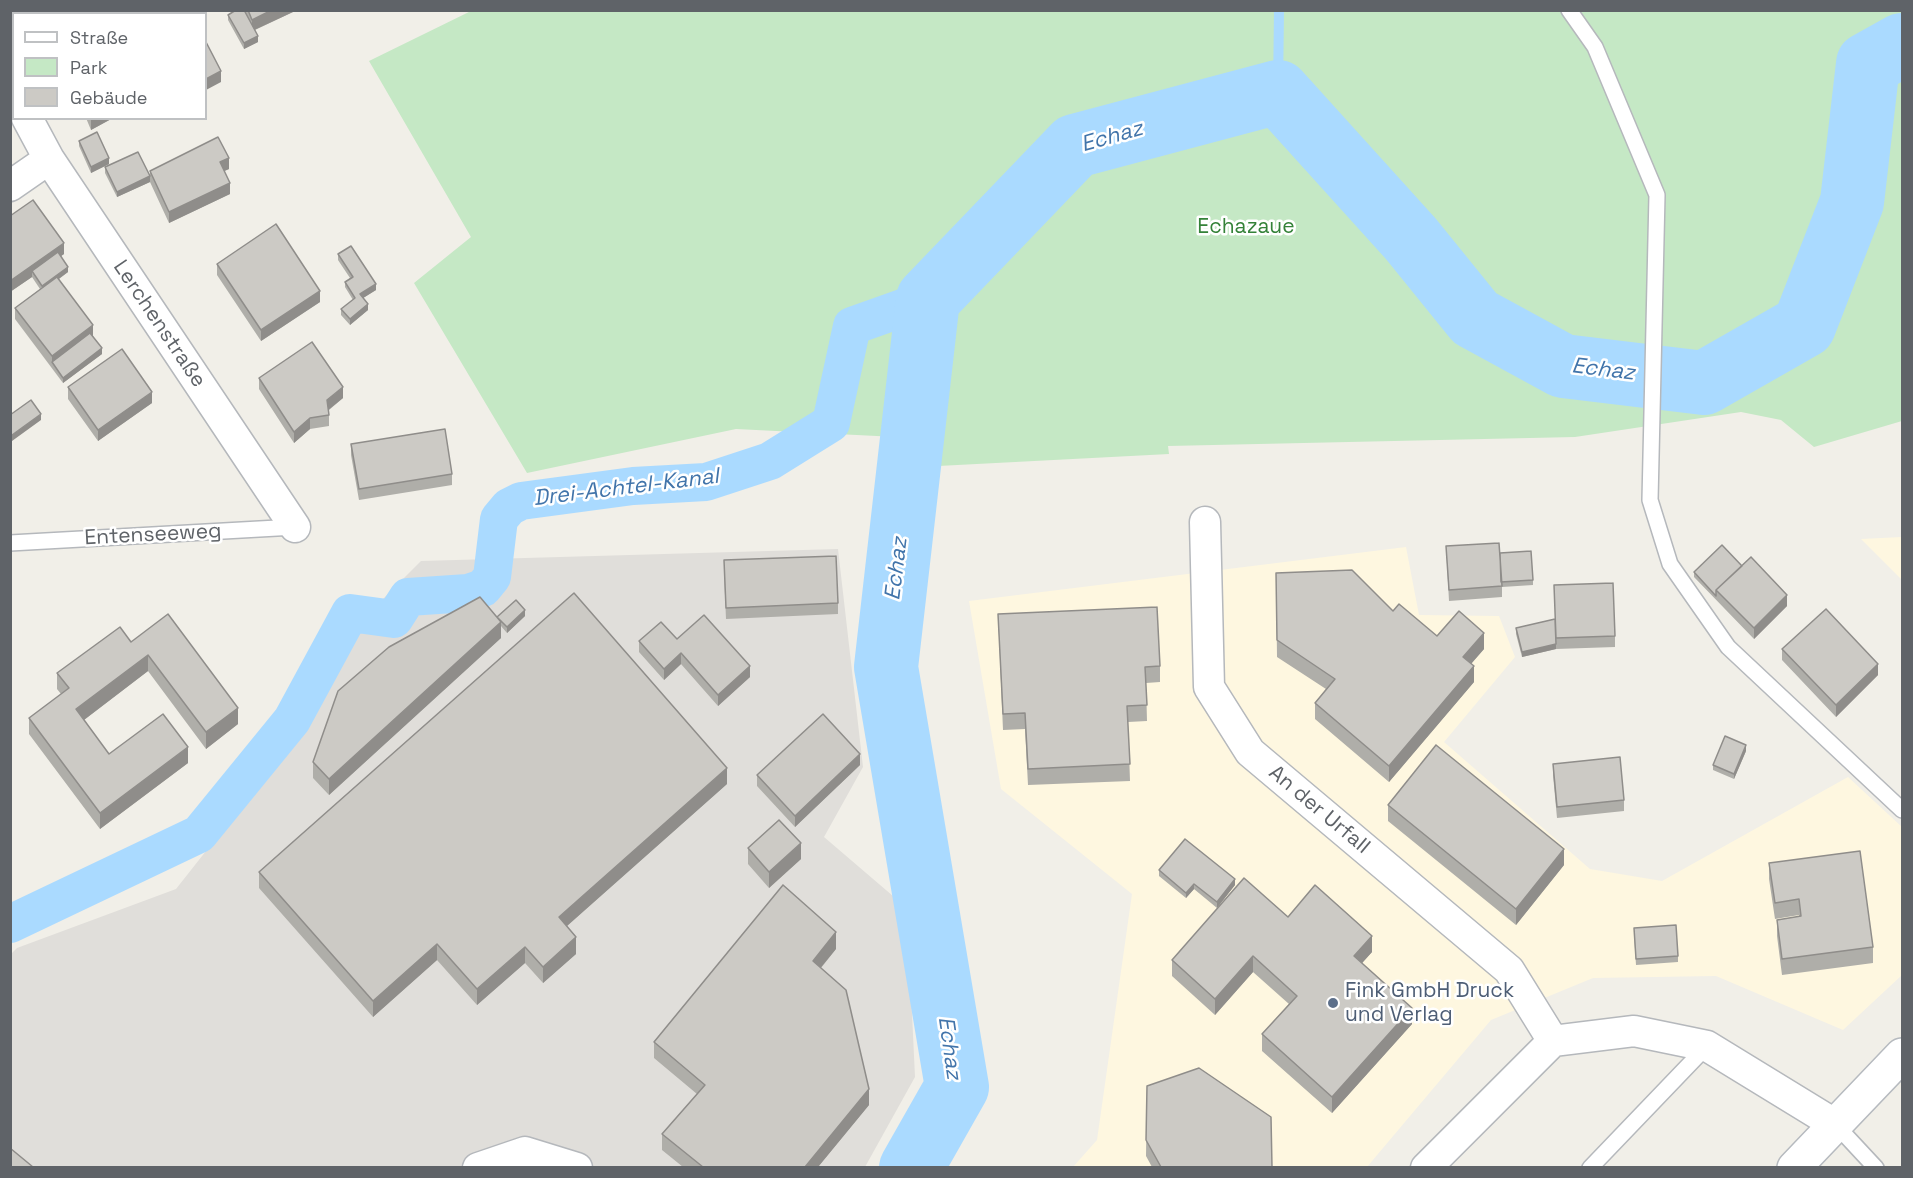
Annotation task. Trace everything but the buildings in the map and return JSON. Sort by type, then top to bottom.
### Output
[{"type":"main road","points":[[1794,1167],[1902,1055]]},
{"type":"street","name":"Lerchenstraße","points":[[28,120],[49,159],[295,527]]},
{"type":"street","points":[[10,186],[49,159]]},
{"type":"street","name":"An der Urfall","points":[[1204,522],[1209,687],[1250,752],[1509,970],[1553,1041]]},
{"type":"street","points":[[1426,1167],[1553,1041],[1634,1031],[1707,1046],[1836,1125]]},
{"type":"street","points":[[478,1167],[525,1152],[577,1167]]},
{"type":"lane","points":[[1569,10],[1595,47],[1657,195],[1650,501],[1670,564],[1728,647],[1902,810]]},
{"type":"lane","name":"Entenseeweg","points":[[10,543],[295,527]]},
{"type":"lane","points":[[1590,1167],[1707,1046]]},
{"type":"lane","points":[[1836,1125],[1876,1167]]},
{"type":"shaded area","points":[[1902,537],[1902,580],[1861,539]]},
{"type":"shaded area","points":[[1406,547],[1419,615],[1499,616],[1515,657],[1444,742],[1590,869],[1662,881],[1848,777],[1902,827],[1902,975],[1843,1030],[1716,976],[1593,978],[1491,1020],[1367,1167],[1073,1167],[1097,1140],[1132,894],[1001,789],[969,601]]},
{"type":"shaded area","points":[[838,549],[863,767],[824,837],[907,908],[915,1077],[865,1167],[11,1168],[11,954],[17,948],[176,889],[270,770],[326,675],[368,614],[421,561]]},
{"type":"green space","name":"Echazaue","points":[[473,10],[1902,11],[1902,421],[1814,447],[1781,420],[1741,412],[1575,437],[1168,446],[1169,454],[919,467],[937,439],[736,429],[527,473],[414,283],[471,237],[369,61]]},
{"type":"waterway","points":[[1278,92],[1279,10]]},
{"type":"waterway","name":"Echaz","points":[[911,1168],[957,1087],[886,667],[928,299],[1075,146],[1278,92],[1411,239],[1475,318],[1563,366],[1704,383],[1804,326],[1852,202],[1868,64],[1902,45]]},
{"type":"waterway","name":"Drei-Achtel-Kanal","points":[[10,924],[199,834],[292,720],[350,613],[394,619],[408,597],[468,593],[483,588],[492,577],[499,519],[509,507],[521,501],[633,486],[706,482],[770,461],[831,423],[852,326],[928,299]]},
{"type":"place","name":"Fink GmbH Druck und Verlag","points":[[1333,1003]]}]
